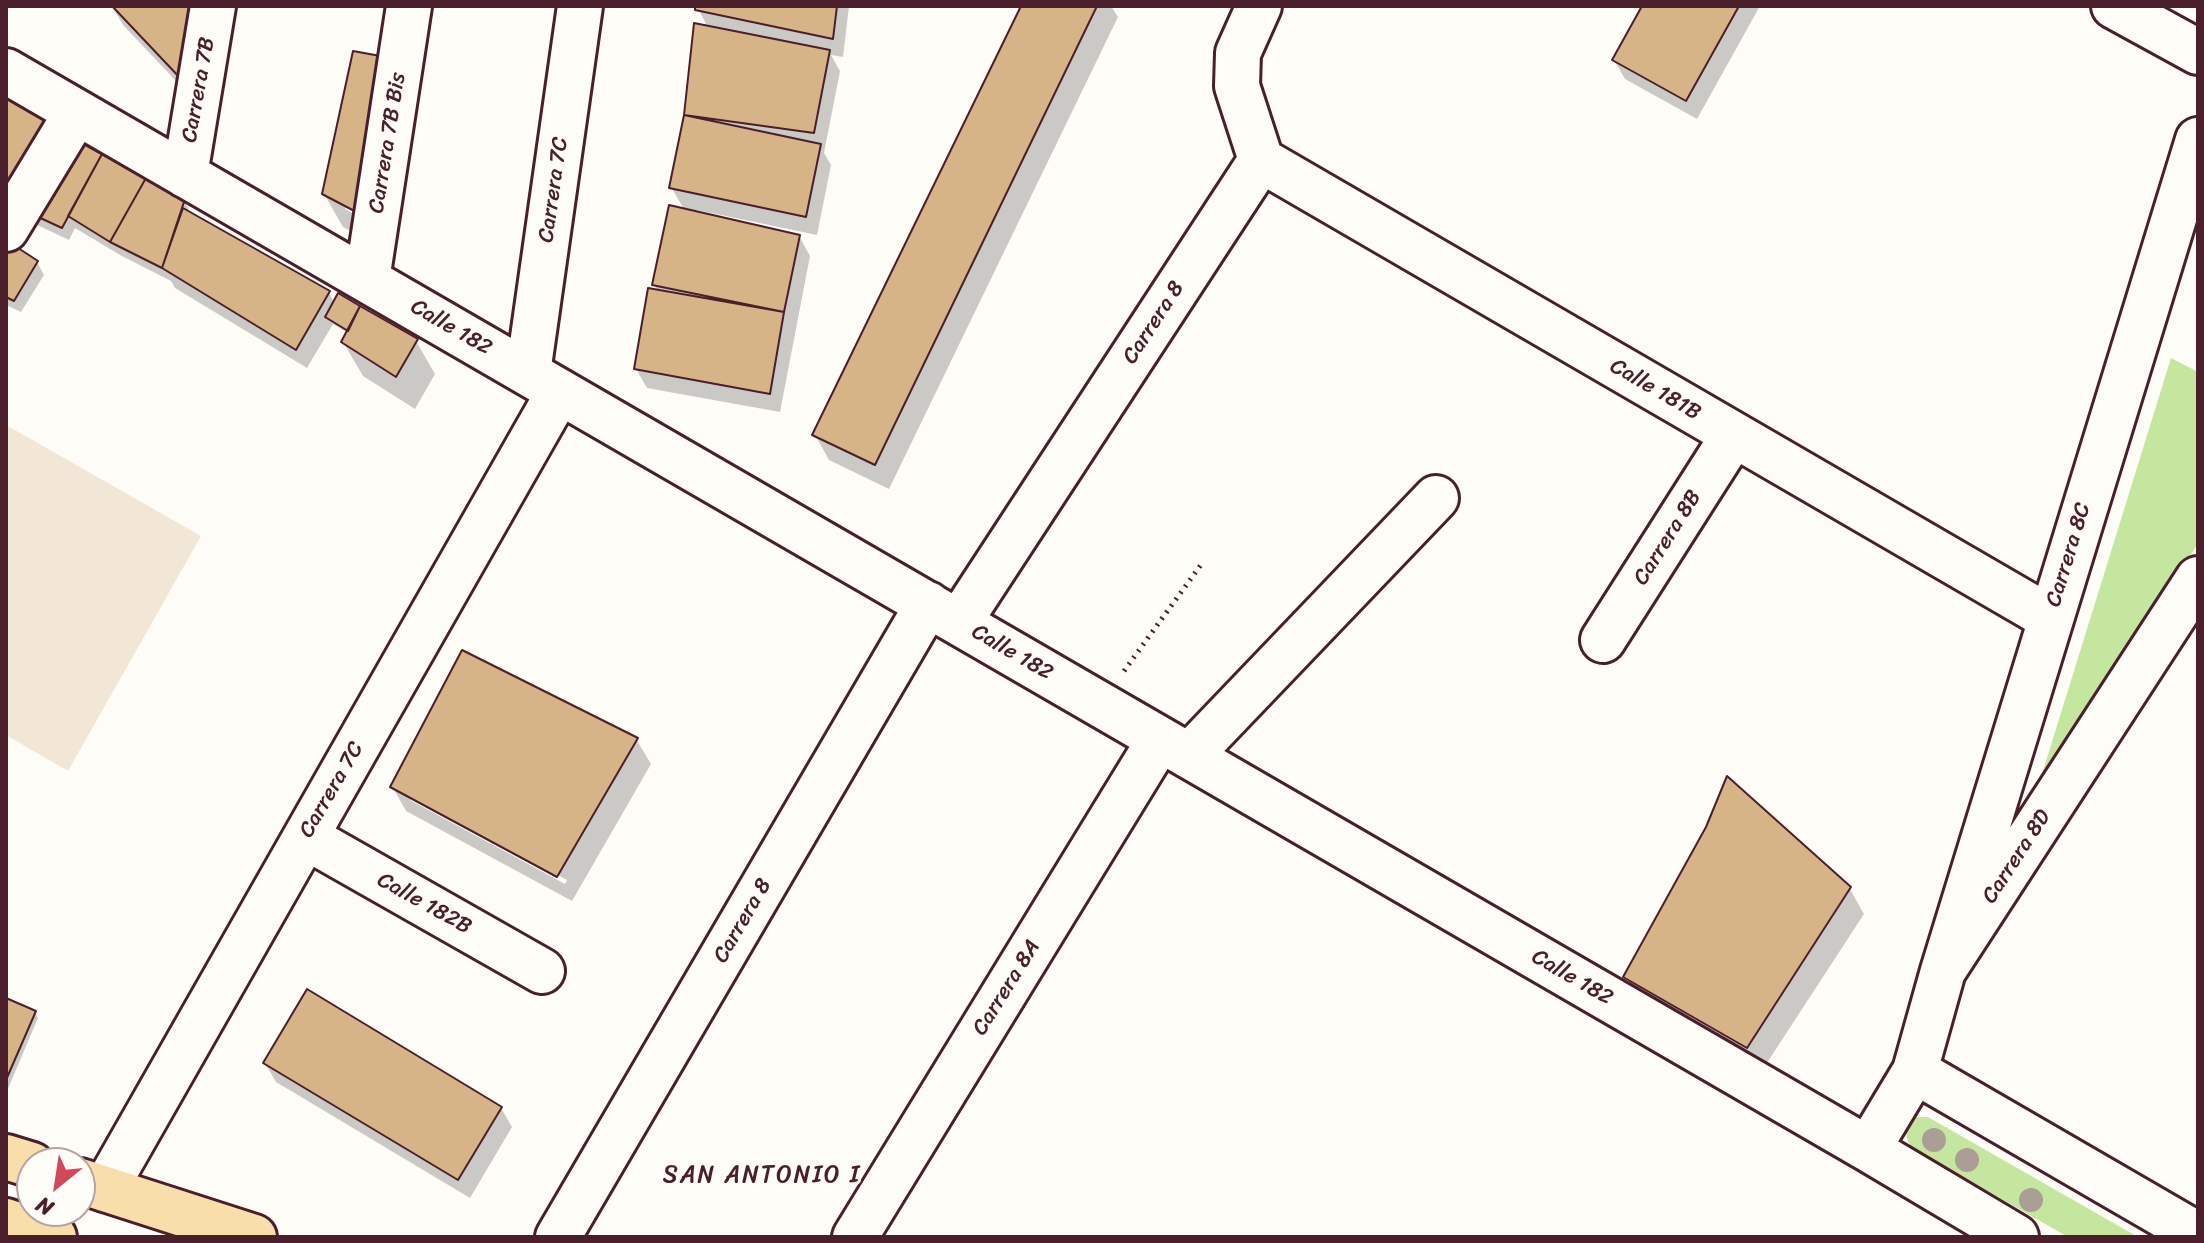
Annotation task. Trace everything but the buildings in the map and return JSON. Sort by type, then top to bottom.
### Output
[{"type":"main road","points":[[96,1186],[254,1237]]},
{"type":"main road","points":[[6,1221],[54,1237]]},
{"type":"street","name":"Carrera 7B","points":[[185,175],[213,6]]},
{"type":"street","name":"Carrera 7B Bis","points":[[367,280],[409,6]]},
{"type":"street","name":"Carrera 7C","points":[[96,1180],[306,837],[544,382],[580,6]]},
{"type":"street","points":[[1259,6],[1238,53],[1237,86],[1261,160]]},
{"type":"street","points":[[2114,6],[2198,52]]},
{"type":"street","name":"Calle 182","points":[[6,71],[2016,1237]]},
{"type":"street","points":[[6,229],[77,112]]},
{"type":"street","name":"Carrera 8C","points":[[1943,971],[2198,140]]},
{"type":"street","name":"Calle 181B","points":[[1261,160],[2050,618]]},
{"type":"street","name":"Carrera 8","points":[[558,1237],[943,613],[1261,160]]},
{"type":"street","name":"Carrera 8B","points":[[1603,640],[1733,436]]},
{"type":"street","name":"Carrera 8A","points":[[855,1237],[1174,748],[1436,498]]},
{"type":"street","name":"Carrera 8D","points":[[1868,1149],[1915,1071],[1943,971],[2198,579]]},
{"type":"street","name":"Calle 182B","points":[[306,837],[542,971]]},
{"type":"street","points":[[1915,1071],[2198,1235]]},
{"type":"path","points":[[1100,704],[1203,562]]},
{"type":"shaded area","points":[[6,425],[201,536],[68,771],[6,735]]},
{"type":"green space","points":[[2171,358],[2198,372],[2198,543],[2025,829]]},
{"type":"green space","points":[[1915,1117],[1928,1117],[2138,1237],[2068,1237],[1911,1147],[1906,1131]]},
{"type":"district","name":"SAN ANTONIO I","points":[[762,1176]]}]
